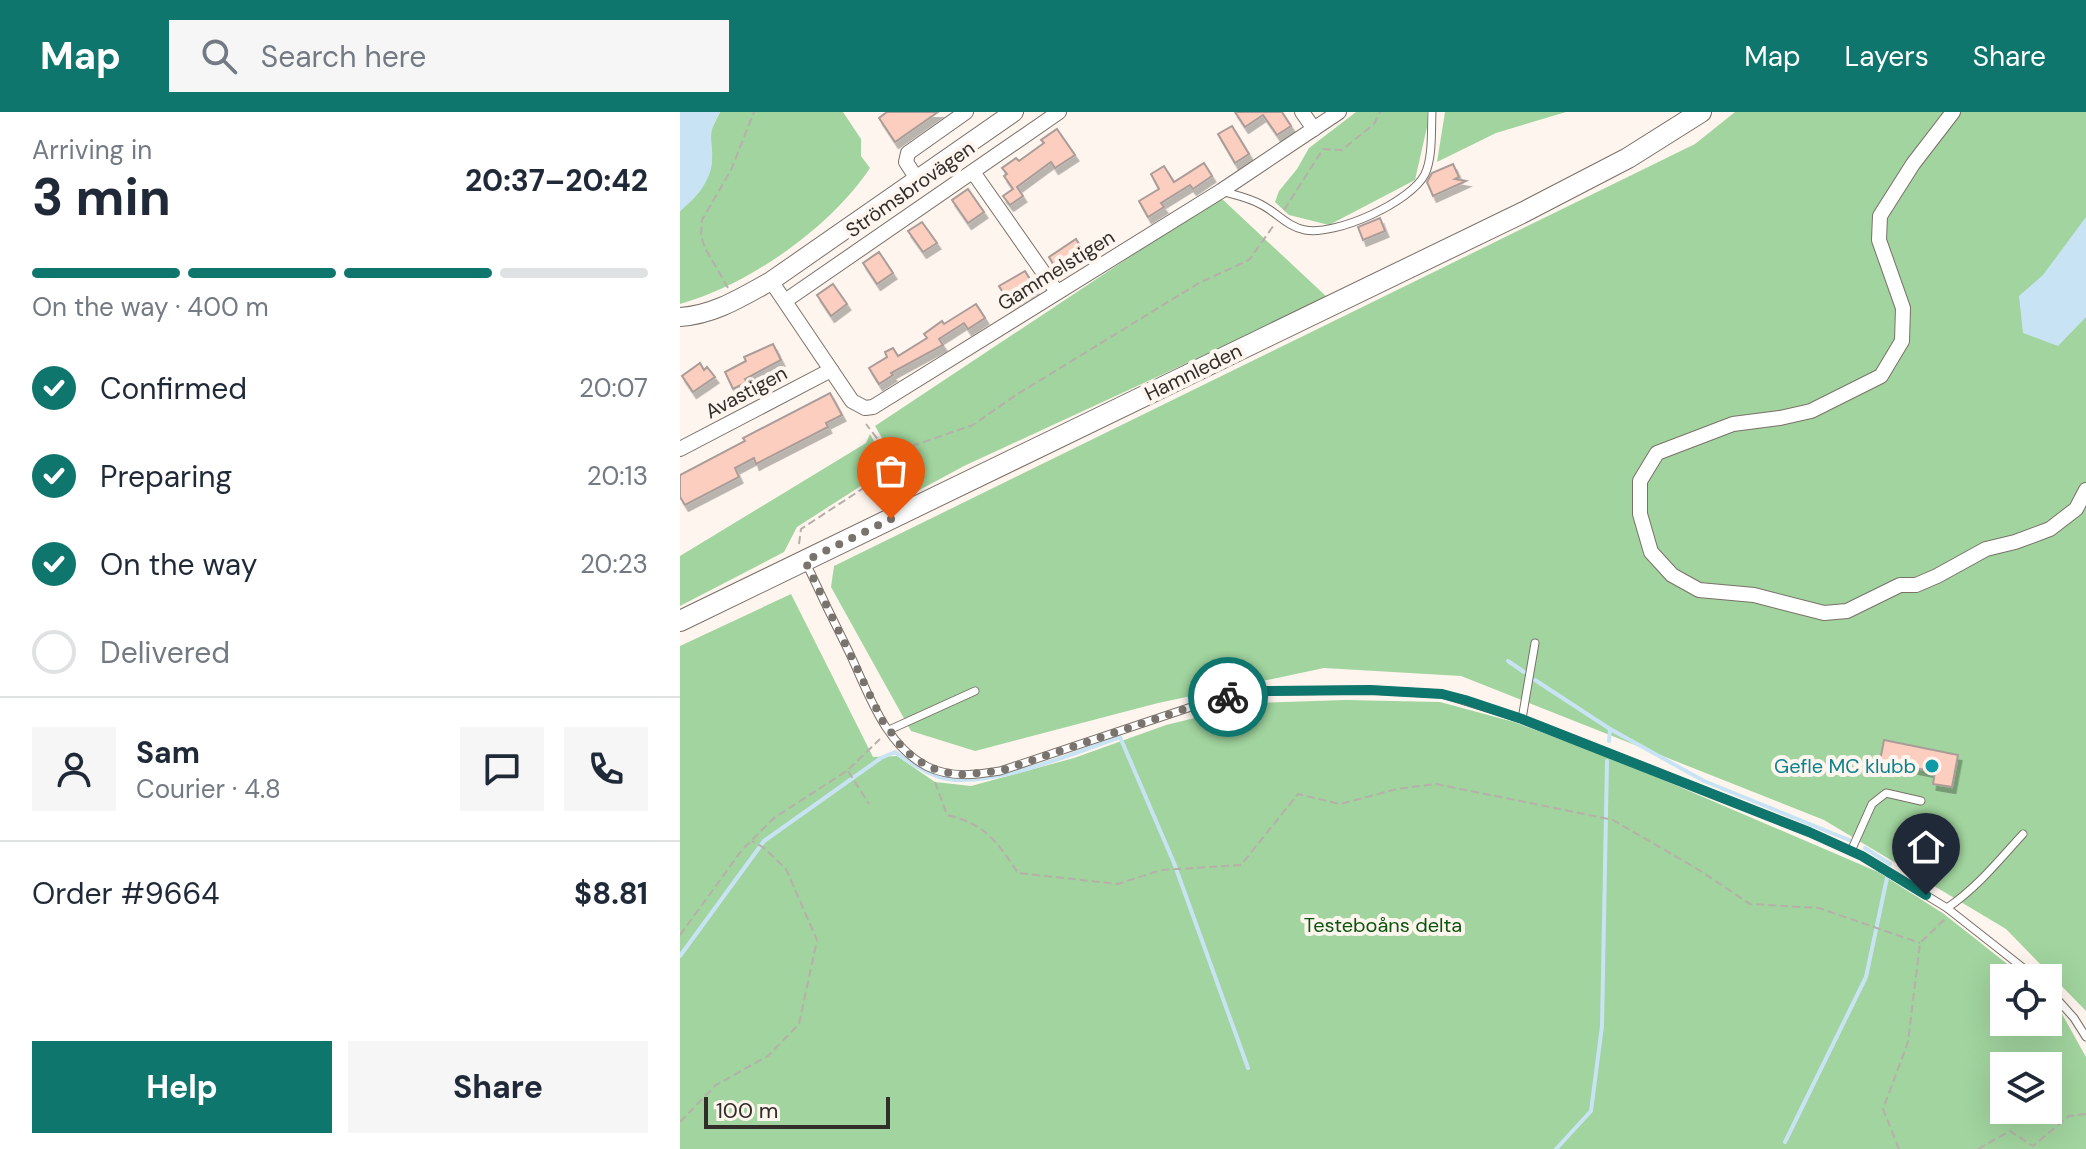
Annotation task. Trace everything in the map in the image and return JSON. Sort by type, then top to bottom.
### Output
[{"type":"main road","name":"Hamnleden","points":[[680,621],[1524,212],[1628,158],[1701,112]]},
{"type":"street","name":"Strömsbrovägen","points":[[917,179],[906,162],[908,153],[966,112]]},
{"type":"street","name":"Strömsbrovägen","points":[[680,317],[700,315],[771,281],[1014,112]]},
{"type":"street","name":"Strömsbrovägen","points":[[785,301],[1059,112]]},
{"type":"street","points":[[1302,112],[1314,129]]},
{"type":"street","name":"Gammelstigen","points":[[831,370],[852,401],[865,408],[885,401],[1221,191],[1339,112]]},
{"type":"street","points":[[1953,112],[1913,164],[1880,216],[1879,240],[1903,308],[1902,341],[1881,376],[1811,411],[1733,424],[1657,453],[1640,481],[1640,514],[1651,552],[1672,575],[1699,590],[1754,595],[1824,613],[1847,611],[1900,585],[1916,585],[1937,576],[1986,549],[2050,529],[2076,509],[2086,490]]},
{"type":"street","points":[[973,172],[1057,292]]},
{"type":"street","points":[[771,281],[831,370]]},
{"type":"street","name":"Avastigen","points":[[680,449],[831,370]]},
{"type":"lane","points":[[1221,191],[1263,205],[1299,229],[1325,230],[1349,224],[1393,203],[1417,186],[1426,171],[1432,112]]},
{"type":"lane","points":[[805,561],[882,720],[904,750],[928,767],[956,775],[1000,771],[1215,699],[1268,691],[1370,690],[1442,694],[1522,719],[1851,851],[1949,910],[2018,964]]},
{"type":"lane","points":[[1522,719],[1535,643]]},
{"type":"lane","points":[[889,730],[975,691]]},
{"type":"lane","points":[[1851,851],[1872,804],[1886,793],[1921,801]]},
{"type":"lane","points":[[1949,910],[2023,834]]},
{"type":"lane","points":[[2062,1005],[2086,1037]]},
{"type":"path","points":[[730,292],[705,248],[701,235],[702,220],[731,170],[754,112]]},
{"type":"path","points":[[889,454],[973,425],[1016,395],[1199,283],[1249,260],[1323,149],[1342,150],[1374,124],[1380,112]]},
{"type":"path","points":[[805,561],[798,540],[801,529],[879,480],[889,466],[889,454],[866,424]]},
{"type":"path","points":[[680,935],[752,841],[774,818],[848,770],[889,730]]},
{"type":"path","points":[[848,770],[869,804]]},
{"type":"path","points":[[932,775],[947,815],[963,819],[994,838],[1018,873],[1118,884],[1161,870],[1241,865],[1298,794],[1340,804],[1397,789],[1436,784],[1613,820],[1750,904],[1819,908],[1920,943]]},
{"type":"path","points":[[680,1122],[716,1085],[768,1056],[799,1024],[817,940],[786,869],[752,841]]},
{"type":"path","points":[[1899,1149],[1883,1109],[1908,1042],[1920,943],[1949,910]]},
{"type":"path","points":[[1978,1149],[2010,1131],[2033,1146],[2069,1116],[2086,1114]]},
{"type":"green space","points":[[720,112],[843,112],[861,139],[861,156],[870,168],[834,211],[786,251],[733,283],[680,304],[680,211],[699,192],[712,162],[710,132]]},
{"type":"green space","points":[[1356,112],[1427,112],[1427,127],[1415,180],[1329,225],[1289,215],[1275,202],[1279,191],[1309,148]]},
{"type":"green space","points":[[1445,112],[1566,112],[1496,133],[1437,162]]},
{"type":"green space","points":[[1735,112],[2086,112],[2086,1011],[2062,986],[2062,964],[2040,964],[2006,929],[1824,820],[1461,676],[1324,668],[1158,703],[975,751],[911,731],[831,587],[834,566],[1695,144]]},
{"type":"green space","points":[[1220,197],[1328,298],[964,466],[914,493],[875,426]]},
{"type":"green space","points":[[870,434],[884,459],[878,475],[797,527],[784,552],[680,606],[680,556],[866,443]]},
{"type":"green space","name":"Testeboåns delta","points":[[791,594],[873,757],[897,756],[935,782],[971,786],[1074,758],[1166,725],[1256,703],[1345,700],[1440,702],[1514,722],[1631,766],[1878,872],[1944,914],[2007,964],[1990,964],[1990,1036],[2062,1036],[2062,1014],[2086,1057],[2086,1149],[680,1149],[680,646]]},
{"type":"water","points":[[680,112],[720,112],[711,133],[712,162],[708,177],[696,196],[680,211]]},
{"type":"water","points":[[2086,217],[2086,317],[2058,346],[2023,333],[2019,296],[2043,275]]},
{"type":"building","points":[[887,112],[938,112],[895,142],[879,118]]},
{"type":"building","points":[[1235,112],[1282,112],[1291,126],[1277,135],[1263,115],[1245,127]]},
{"type":"building","points":[[1232,126],[1249,154],[1235,163],[1218,134]]},
{"type":"building","points":[[1057,129],[1075,155],[1055,168],[1051,162],[1017,187],[1023,196],[1010,205],[1003,196],[1013,189],[1002,168],[1016,158],[1019,161]]},
{"type":"building","points":[[1204,163],[1212,176],[1193,189],[1190,185],[1161,203],[1164,207],[1148,217],[1139,201],[1159,189],[1151,174],[1164,166],[1174,182]]},
{"type":"building","points":[[1453,164],[1459,177],[1455,179],[1466,181],[1433,196],[1427,182],[1432,173]]},
{"type":"building","points":[[968,189],[984,212],[968,223],[952,200]]},
{"type":"building","points":[[1380,218],[1385,231],[1363,240],[1358,227]]},
{"type":"building","points":[[922,222],[937,243],[923,252],[908,231]]},
{"type":"building","points":[[1076,239],[1084,252],[1063,269],[1061,266],[1056,269],[1049,257]]},
{"type":"building","points":[[879,252],[893,273],[877,284],[863,263]]},
{"type":"building","points":[[1025,271],[1035,288],[1009,303],[999,286]]},
{"type":"building","points":[[833,284],[847,304],[831,316],[817,295]]},
{"type":"building","points":[[976,304],[985,318],[968,329],[964,323],[939,339],[943,345],[891,373],[893,375],[879,384],[869,368],[887,357],[885,352],[893,348],[898,356],[927,338],[924,334],[942,321],[944,324]]},
{"type":"building","points":[[773,344],[781,360],[733,389],[725,372],[746,361],[744,357]]},
{"type":"building","points":[[700,363],[715,377],[693,392],[682,376]]},
{"type":"building","points":[[830,393],[842,415],[826,423],[828,427],[756,464],[754,458],[735,468],[739,477],[685,505],[680,497],[680,475]]},
{"type":"building","name":"Gefle MC klubb","points":[[1884,740],[1958,755],[1952,787],[1933,784],[1935,772],[1880,761]]},
{"type":"waterway","points":[[1508,661],[1524,672]]},
{"type":"waterway","points":[[1535,680],[1610,729],[1704,781],[1849,840]]},
{"type":"waterway","points":[[1609,741],[1610,729]]},
{"type":"waterway","points":[[680,956],[764,841],[881,758],[895,752],[939,777],[980,779],[1030,768],[1120,737],[1174,863],[1248,1068]]},
{"type":"waterway","points":[[1556,1149],[1591,1111],[1602,1026],[1607,761]]},
{"type":"waterway","points":[[1865,848],[1890,864]]},
{"type":"waterway","points":[[1785,1142],[1866,977],[1887,878]]},
{"type":"way so far","points":[[891,519],[805,561],[882,720],[904,750],[928,767],[956,775],[1000,771],[1228,697]]},
{"type":"place","name":"Gefle MC klubb","points":[[1932,766]]},
{"type":"route","points":[[1228,697],[1268,691],[1370,690],[1442,694],[1465,700],[1522,719],[1809,832],[1862,856],[1926,895]]}]
